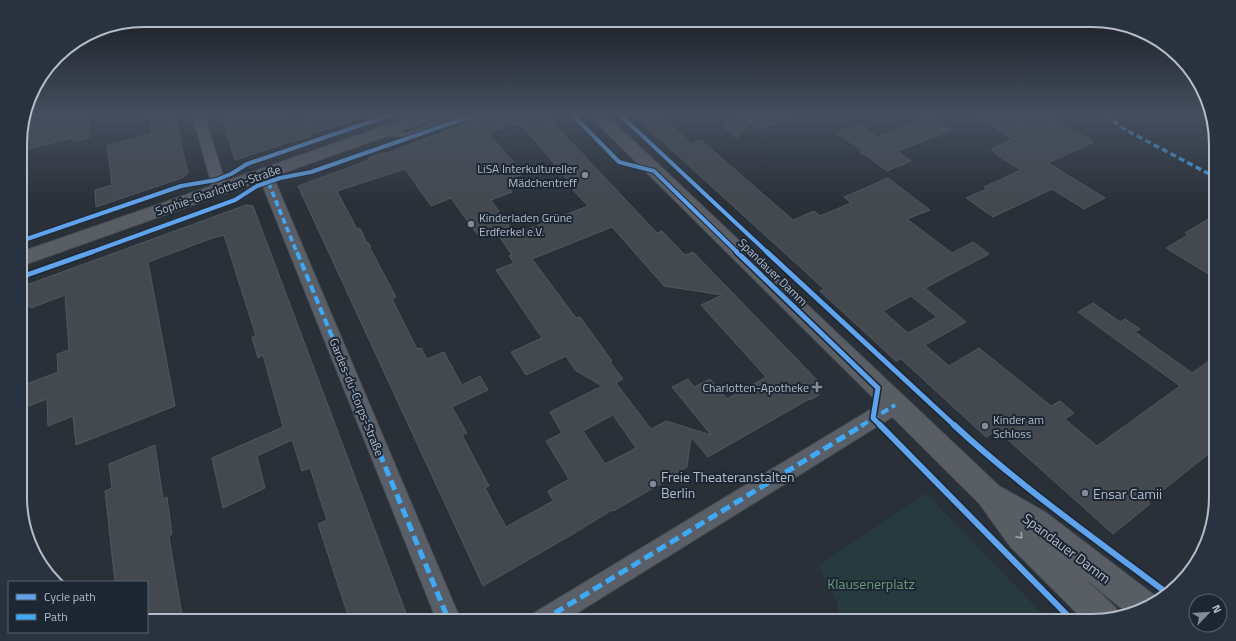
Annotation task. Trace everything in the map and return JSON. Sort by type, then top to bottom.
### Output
[{"type":"main road","name":"Sophie-Charlotten-Straße","points":[[27,257],[352,143]]},
{"type":"main road","name":"Spandauer Damm","points":[[626,143],[895,405],[989,494],[1020,536],[1100,614]]},
{"type":"main road","name":"Spandauer Damm","points":[[989,494],[1035,521],[1140,604]]},
{"type":"street","points":[[207,143],[220,189]]},
{"type":"street","name":"Gardes-du-Corps-Straße","points":[[265,174],[446,614]]},
{"type":"street","points":[[553,614],[895,405]]},
{"type":"green space","name":"Klausenerplatz","points":[[926,493],[1042,614],[838,614],[837,601],[818,566]]},
{"type":"building","points":[[27,143],[52,143],[27,149]]},
{"type":"building","points":[[116,143],[181,143],[188,173],[182,178],[96,207],[95,190],[112,185],[107,145]]},
{"type":"building","points":[[230,143],[288,143],[283,144],[235,160]]},
{"type":"building","points":[[414,143],[497,143],[524,174],[510,179],[515,185],[509,188],[512,192],[491,200],[515,234],[588,206],[573,190],[575,188],[537,143],[572,143],[657,233],[662,231],[685,255],[693,252],[819,382],[819,395],[810,400],[809,399],[708,457],[691,437],[687,467],[661,482],[662,483],[613,511],[612,510],[483,586],[298,186],[369,160],[368,158],[383,153],[384,154]],"holes":[[[405,169],[431,206],[451,198],[477,234],[489,230],[490,232],[495,230],[512,255],[509,256],[514,263],[496,270],[542,338],[511,352],[526,375],[566,356],[575,370],[602,386],[550,412],[562,433],[546,441],[569,479],[548,491],[553,501],[506,527],[485,488],[489,486],[462,435],[467,433],[452,407],[488,390],[480,376],[462,385],[444,352],[427,359],[421,348],[417,349],[392,299],[396,297],[370,248],[370,245],[366,241],[360,228],[357,229],[337,191]],[[612,227],[664,286],[722,295],[701,305],[766,377],[727,399],[710,379],[694,387],[688,379],[672,387],[711,435],[666,421],[651,429],[616,383],[623,379],[610,362],[612,361],[580,317],[576,318],[532,259]],[[613,415],[636,448],[605,464],[583,431]]]},
{"type":"building","points":[[664,143],[704,143],[793,220],[814,211],[820,216],[851,203],[844,197],[888,178],[930,210],[907,219],[952,253],[973,242],[989,254],[925,288],[966,322],[925,345],[949,366],[979,348],[1051,406],[1060,401],[1074,413],[1065,419],[1097,446],[1180,386],[1078,312],[1093,303],[1120,322],[1125,319],[1140,329],[1135,332],[1192,373],[1209,361],[1209,454],[1148,502],[1150,504],[1113,534],[997,430],[986,437],[901,359],[896,361],[820,291],[824,289]],"holes":[[[911,296],[937,317],[908,333],[883,311]]]},
{"type":"building","points":[[851,143],[918,143],[898,151],[911,161],[887,171],[866,155],[861,154],[861,150]]},
{"type":"building","points":[[1004,143],[1092,143],[1048,163],[1105,198],[1084,209],[1052,189],[993,217],[966,198],[987,189],[984,187],[1021,170],[995,154],[997,153],[991,149]]},
{"type":"building","points":[[246,205],[253,206],[406,614],[348,614],[318,524],[327,520],[310,468],[302,471],[292,440],[257,456],[265,488],[223,508],[212,458],[283,427],[263,355],[258,358],[252,337],[256,336],[224,235],[148,262],[175,406],[76,445],[73,416],[48,426],[47,399],[27,407],[27,384],[58,372],[57,354],[69,350],[65,295],[31,308],[30,306],[27,307],[27,285]]},
{"type":"building","points":[[1209,219],[1209,274],[1166,248],[1188,235],[1185,233]]},
{"type":"building","points":[[155,445],[163,499],[167,497],[172,534],[169,537],[182,614],[148,614],[148,581],[115,581],[105,491],[112,488],[109,464]]},
{"type":"marked path","points":[[1150,143],[1209,174]]},
{"type":"marked path","points":[[265,174],[446,614]]},
{"type":"marked path","points":[[553,614],[895,405]]},
{"type":"cycle path","points":[[27,239],[181,186],[216,180],[231,174],[247,164],[309,143]]},
{"type":"cycle path","points":[[27,275],[235,200],[257,186],[280,178],[311,172],[394,143]]},
{"type":"cycle path","points":[[600,143],[619,162],[654,171],[878,388],[873,418],[1066,614]]},
{"type":"cycle path","points":[[650,143],[982,451],[1037,495],[1163,590]]},
{"type":"place","name":"LiSA Interkultureller Mädchentreff","points":[[585,175]]},
{"type":"place","name":"Kinderladen Grüne Erdferkel e.V.","points":[[471,224]]},
{"type":"place","name":"Charlotten-Apotheke","points":[[817,387]]},
{"type":"place","name":"Kinder am Schloss","points":[[985,426]]},
{"type":"place","name":"Freie Theateranstalten Berlin","points":[[653,484]]},
{"type":"place","name":"Ensar Camii","points":[[1085,493]]}]
